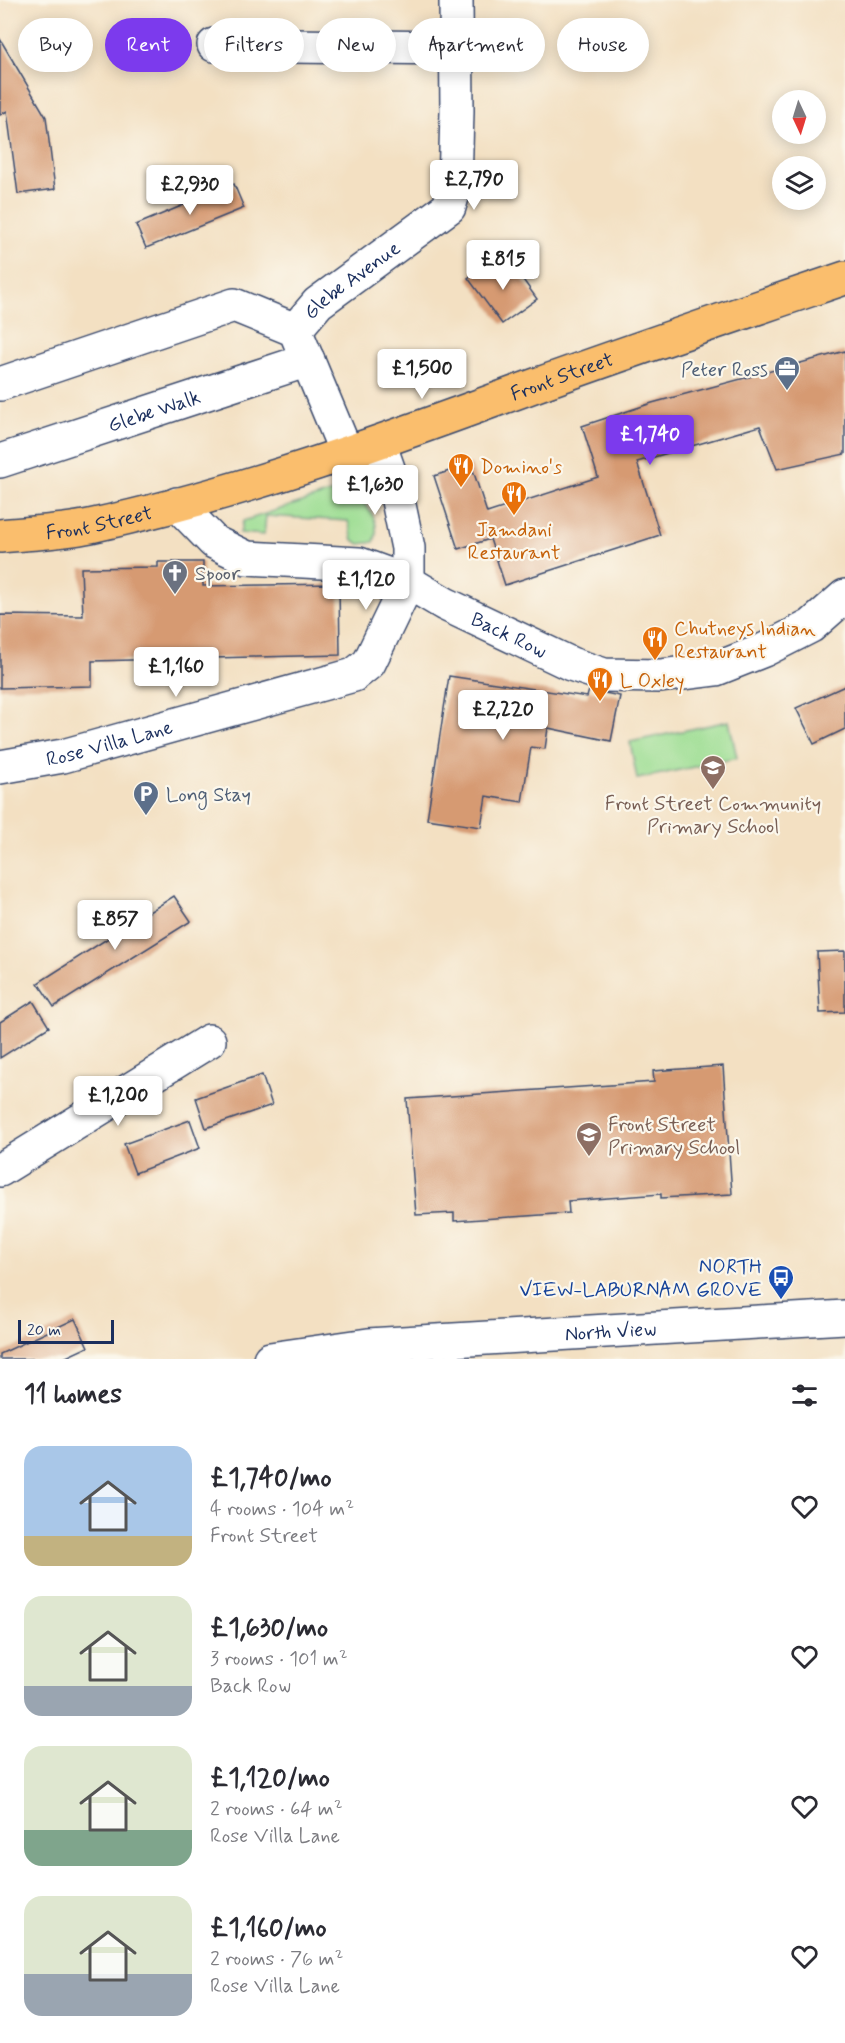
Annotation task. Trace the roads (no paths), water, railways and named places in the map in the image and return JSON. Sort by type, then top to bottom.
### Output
[{"type":"main road","name":"Front Street","points":[[0,536],[88,526],[177,504],[294,470],[379,443],[621,354],[845,278]]},
{"type":"street","name":"Glebe Avenue","points":[[456,0],[456,18]]},
{"type":"street","points":[[304,46],[408,47]]},
{"type":"street","name":"Glebe Avenue","points":[[295,330],[318,303],[449,207],[455,187],[456,72]]},
{"type":"street","points":[[0,384],[234,305],[295,330],[346,452]]},
{"type":"street","name":"Glebe Walk","points":[[0,460],[308,360]]},
{"type":"street","points":[[379,443],[396,491],[408,548],[408,582]]},
{"type":"street","name":"Back Row","points":[[177,504],[214,542],[247,558],[359,564],[408,582],[445,604],[571,664],[604,675],[660,676],[716,669],[764,650],[811,626],[845,596]]},
{"type":"street","name":"Rose Villa Lane","points":[[0,767],[63,756],[354,675],[369,663],[408,582]]},
{"type":"street","points":[[0,1170],[209,1041]]},
{"type":"street","name":"North View","points":[[270,1359],[368,1345],[845,1317]]},
{"type":"place","name":"Peter Ross","points":[[787,392]]},
{"type":"place","name":"Domino's","points":[[461,489]]},
{"type":"place","name":"Jamdani Restaurant","points":[[514,517]]},
{"type":"place","name":"Spoor","points":[[175,596]]},
{"type":"place","name":"Chutneys Indian Restaurant","points":[[655,662]]},
{"type":"place","name":"L Oxley","points":[[600,703]]},
{"type":"place","name":"Front Street Community Primary School","points":[[713,791]]},
{"type":"place","name":"Long Stay","points":[[146,817]]},
{"type":"place","name":"Front Street Primary School","points":[[589,1158]]},
{"type":"place","name":"NORTH VIEW-LABURNAM GROVE","points":[[781,1301]]}]
